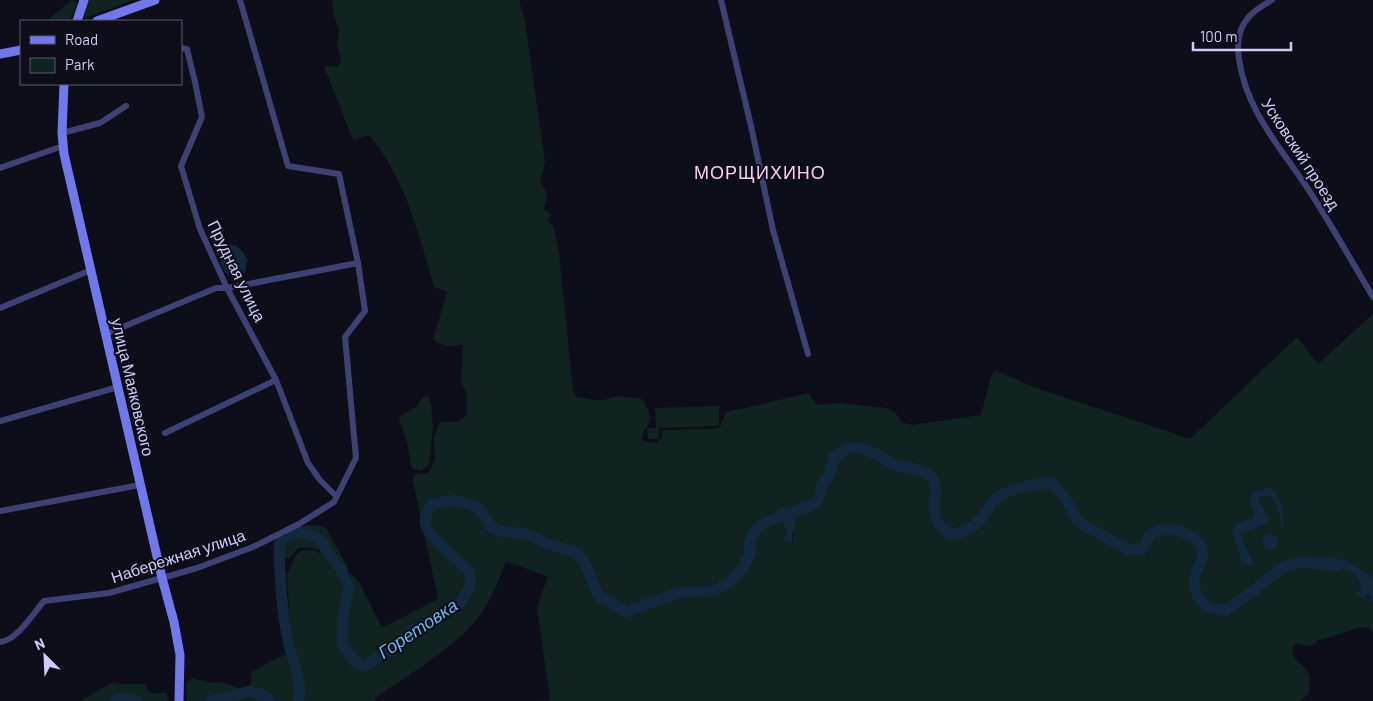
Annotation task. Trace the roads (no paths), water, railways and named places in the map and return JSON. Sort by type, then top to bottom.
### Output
[{"type":"street","points":[[77,20],[84,0]]},
{"type":"street","points":[[100,20],[155,0]]},
{"type":"street","points":[[240,0],[288,166],[339,174],[358,263],[365,311],[345,337],[356,458],[336,496]]},
{"type":"street","points":[[721,0],[773,230],[808,354]]},
{"type":"street","name":"Усковский проезд","points":[[1272,0],[1255,11],[1245,22],[1240,34],[1238,50],[1244,86],[1257,114],[1321,210],[1373,297]]},
{"type":"street","name":"Прудная улица","points":[[182,48],[186,49],[196,82],[202,117],[181,166],[200,229],[227,288],[276,380],[308,463],[336,496]]},
{"type":"street","points":[[0,54],[20,50]]},
{"type":"street","name":"улица Маяковского","points":[[64,85],[63,146],[140,485],[174,622],[180,655],[179,699]]},
{"type":"street","points":[[62,133],[92,126],[126,106]]},
{"type":"street","points":[[0,168],[63,146]]},
{"type":"street","points":[[106,334],[216,288],[227,288],[358,263]]},
{"type":"street","points":[[0,308],[91,270]]},
{"type":"street","points":[[164,433],[276,380]]},
{"type":"street","points":[[0,421],[118,387]]},
{"type":"street","points":[[0,511],[140,485]]},
{"type":"street","name":"Набережная улица","points":[[0,642],[14,636],[44,601],[109,593],[197,568],[253,547],[299,524],[334,502],[336,496]]},
{"type":"water","points":[[232,244],[242,251],[248,260],[246,271],[241,276],[231,277],[222,266],[220,258],[222,250],[224,245]]},
{"type":"water","points":[[1271,487],[1282,507],[1283,531],[1273,498],[1260,497],[1259,501],[1268,516],[1268,522],[1241,533],[1254,563],[1250,567],[1242,561],[1232,531],[1236,523],[1253,518],[1254,512],[1249,501],[1254,491]]},
{"type":"water","points":[[810,504],[799,513],[793,533],[793,545],[783,540],[787,533],[783,522],[778,517],[778,510],[784,507],[786,510]]},
{"type":"water","points":[[1270,534],[1278,542],[1270,550],[1262,542]]},
{"type":"water","points":[[1331,557],[1347,561],[1373,577],[1373,602],[1370,602],[1371,597],[1367,595],[1363,598],[1356,594],[1361,590],[1359,582],[1353,573],[1342,569],[1336,572],[1318,567],[1315,568],[1309,559]]},
{"type":"waterway","name":"Горетовка","points":[[298,701],[300,692],[299,682],[284,619],[281,589],[279,544],[285,537],[298,532],[316,537],[323,543],[326,551],[340,568],[349,589],[343,613],[342,643],[353,660],[365,666],[400,642],[412,630],[428,624],[448,612],[461,602],[470,586],[470,573],[439,544],[426,526],[426,517],[432,504],[456,500],[480,509],[492,528],[498,531],[527,534],[546,543],[575,552],[584,561],[598,595],[626,612],[680,592],[715,591],[731,581],[743,568],[751,553],[749,545],[753,534],[761,525],[810,506],[818,500],[822,485],[829,475],[835,456],[851,447],[857,447],[878,455],[894,465],[919,470],[933,478],[935,487],[935,515],[942,528],[951,535],[974,525],[981,519],[994,500],[1002,495],[1023,487],[1052,483],[1066,499],[1078,522],[1129,550],[1142,549],[1150,536],[1163,530],[1179,531],[1187,534],[1194,538],[1203,553],[1195,575],[1195,590],[1202,602],[1212,609],[1226,610],[1283,567],[1299,562],[1328,565]]},
{"type":"waterway","name":"Горетовка","points":[[210,701],[250,691],[261,694],[270,701]]},
{"type":"waterway","name":"Горетовка","points":[[114,701],[123,698],[137,701]]},
{"type":"district","name":"МОРЩИХИНО","points":[[760,173]]}]
